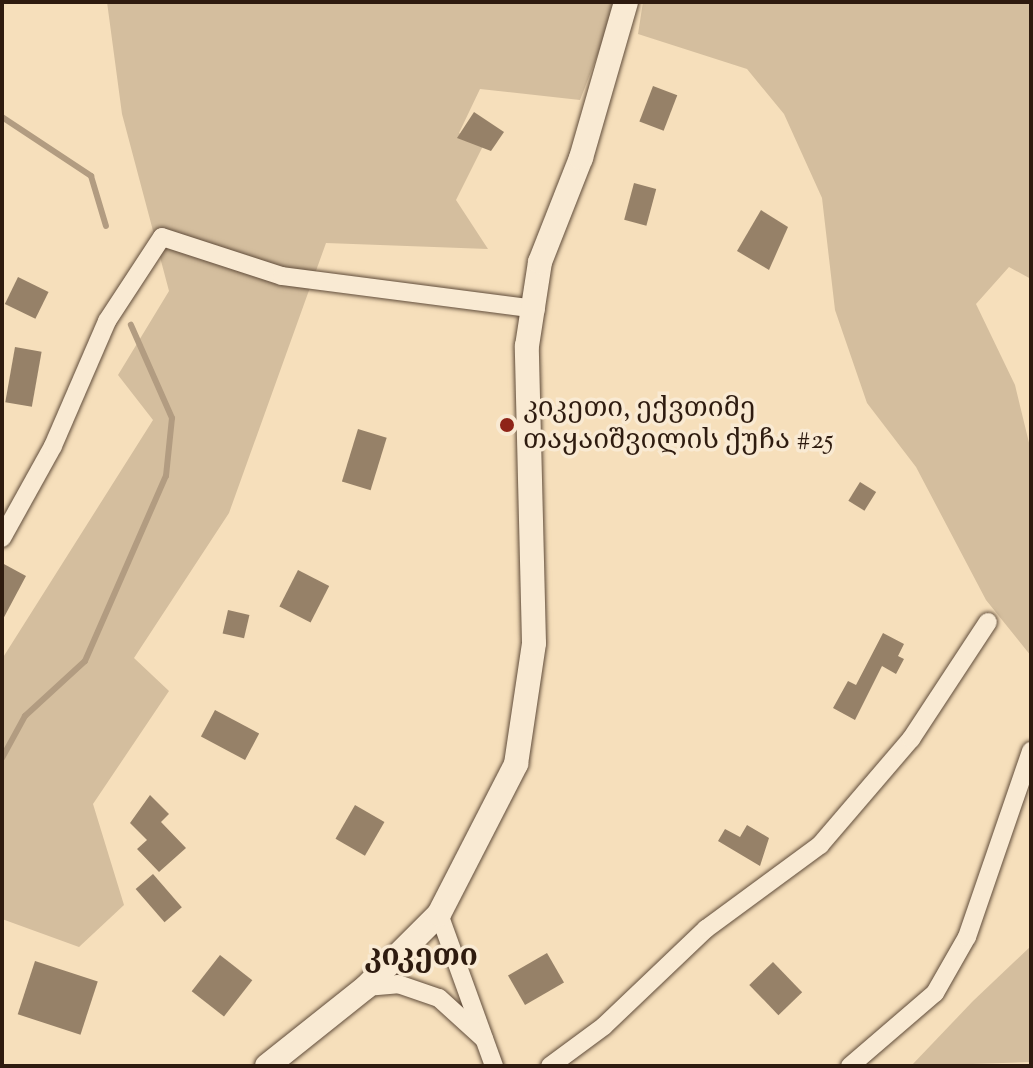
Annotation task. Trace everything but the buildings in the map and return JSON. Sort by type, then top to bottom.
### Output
[{"type":"street","points":[[267,1066],[366,987],[439,914],[516,764],[534,643],[527,346],[536,309],[540,262],[624,13]]},
{"type":"street","points":[[2,538],[53,446],[107,321],[162,237],[282,276],[536,309]]},
{"type":"street","points":[[550,1066],[604,1026],[706,929],[820,845],[911,739],[988,622]]},
{"type":"street","points":[[850,1066],[935,993],[967,937],[1031,751]]},
{"type":"street","points":[[439,914],[493,1057]]},
{"type":"street","points":[[366,987],[398,984],[439,998],[493,1057]]},
{"type":"shaded area","points":[[107,2],[618,2],[580,100],[480,89],[459,133],[484,144],[456,200],[488,249],[326,243],[229,513],[134,658],[169,691],[93,804],[124,905],[79,947],[2,919],[2,659],[153,420],[118,375],[169,291],[122,114]]},
{"type":"shaded area","points":[[643,2],[1031,2],[1031,279],[1009,267],[976,304],[1015,385],[1031,451],[1031,656],[986,600],[916,467],[867,403],[835,310],[822,198],[784,114],[747,69],[638,34]]},
{"type":"shaded area","points":[[1031,946],[1031,1062],[911,1066],[973,1001]]},
{"type":"waterway","points":[[2,117],[91,176],[106,226]]},
{"type":"waterway","points":[[2,758],[25,716],[85,661],[166,476],[172,418],[131,325]]},
{"type":"place","name":"კიკეთი, ექვთიმე თაყაიშვილის ქუჩა #25","points":[[507,425]]},
{"type":"district","name":"კიკეთი","points":[[421,958]]}]
